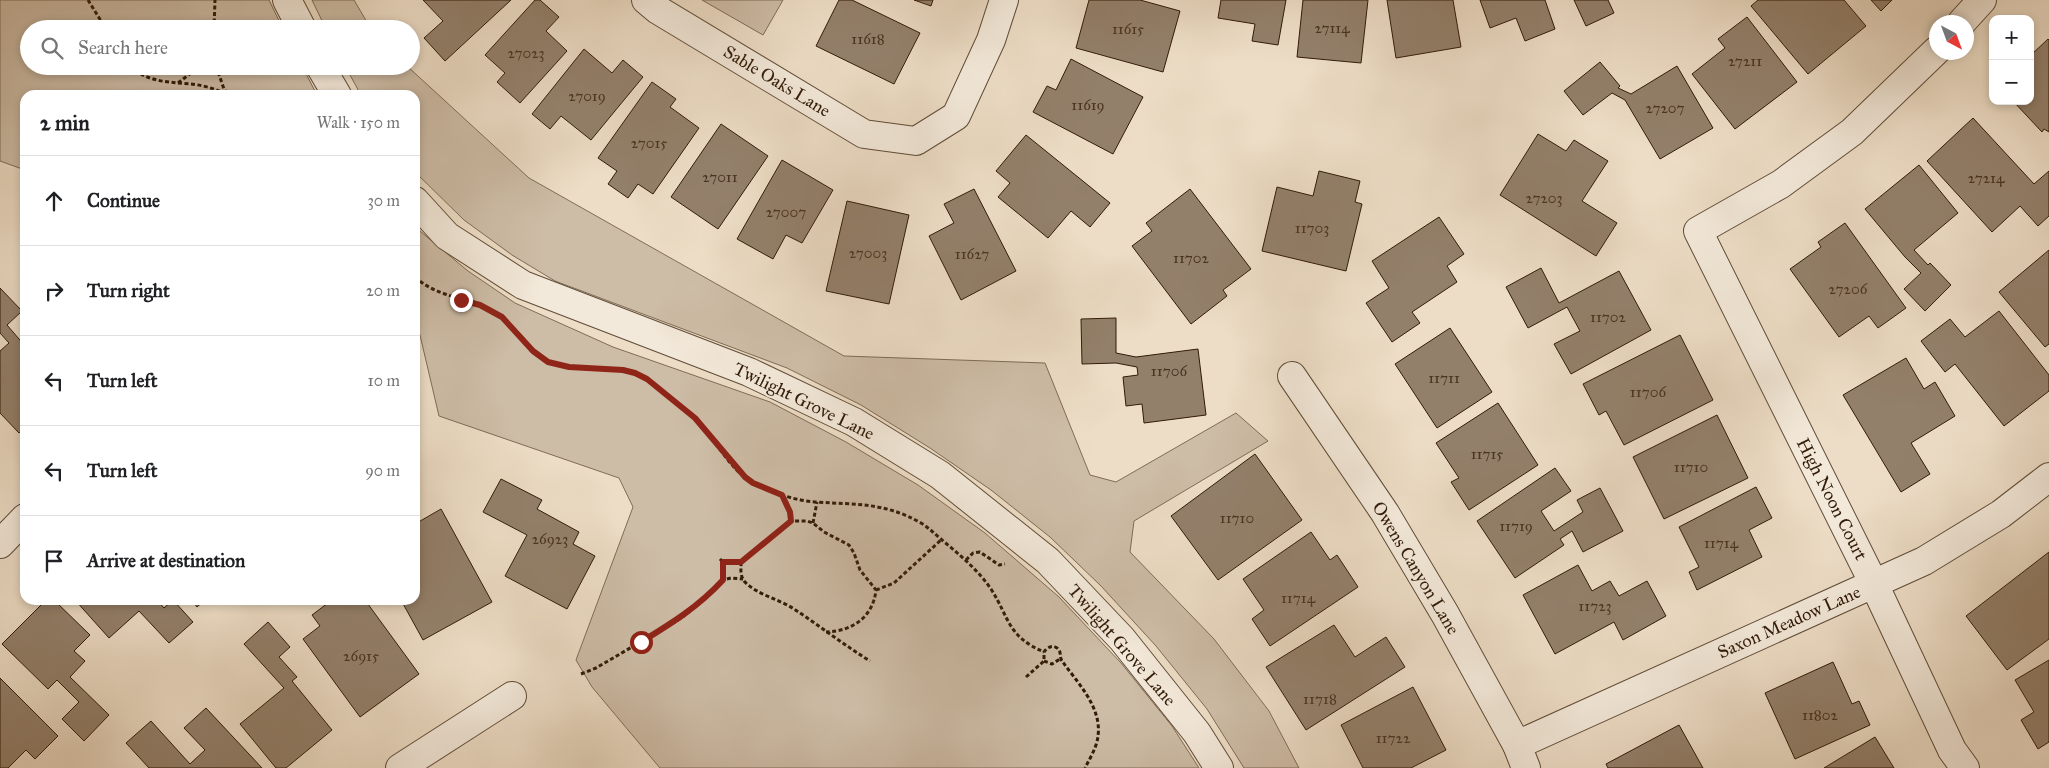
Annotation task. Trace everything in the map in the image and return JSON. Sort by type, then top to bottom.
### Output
[{"type":"street","points":[[288,0],[298,20]]},
{"type":"street","name":"Sable Oaks Lane","points":[[646,0],[658,10],[864,134],[916,141],[956,116],[991,40],[1004,0]]},
{"type":"street","points":[[1968,15],[1982,0]]},
{"type":"street","name":"High Noon Court","points":[[1929,57],[1852,132],[1781,184],[1698,231],[1874,584],[1952,750],[1965,768]]},
{"type":"street","points":[[325,75],[334,90]]},
{"type":"street","name":"Twilight Grove Lane","points":[[420,206],[447,236],[523,285],[749,372],[854,422],[940,475],[1048,561],[1122,639],[1197,732],[1219,768]]},
{"type":"street","name":"Owens Canyon Lane","points":[[1292,376],[1385,513],[1445,614],[1521,757]]},
{"type":"street","name":"Saxon Meadow Lane","points":[[1521,757],[1924,561],[2001,514],[2049,477]]},
{"type":"street","points":[[0,544],[20,523]]},
{"type":"street","points":[[400,768],[512,696]]},
{"type":"path","points":[[88,0],[100,20]]},
{"type":"path","points":[[214,20],[215,0]]},
{"type":"path","points":[[141,75],[159,82],[202,86],[214,90]]},
{"type":"path","points":[[178,84],[189,75]]},
{"type":"path","points":[[219,75],[225,90]]},
{"type":"path","points":[[420,281],[428,288],[438,292],[490,309],[502,317],[533,351],[548,362],[569,367],[623,370],[647,379],[695,418],[745,477],[753,483],[782,495],[817,502],[875,505],[888,508],[921,523],[966,560],[992,591],[1016,634],[1044,652]]},
{"type":"path","points":[[782,495],[790,512],[791,521]]},
{"type":"path","points":[[813,523],[817,502]]},
{"type":"path","points":[[826,632],[836,632],[860,623],[875,600],[876,590],[860,570],[849,545],[824,532],[813,523],[799,520],[791,521],[741,562],[740,571],[743,579],[751,586],[794,609],[826,632],[870,661]]},
{"type":"path","points":[[876,590],[894,583],[942,540]]},
{"type":"path","points":[[966,560],[973,553],[980,552],[999,565],[1004,565],[1008,562]]},
{"type":"path","points":[[723,580],[721,560],[741,562]]},
{"type":"path","points":[[582,674],[596,668],[678,620],[723,580],[731,578],[743,579]]},
{"type":"path","points":[[1026,677],[1044,661],[1044,652],[1049,647],[1057,647],[1060,651],[1060,659],[1079,682],[1094,710],[1098,735],[1085,768]]},
{"type":"path","points":[[1044,661],[1052,664],[1060,659]]},
{"type":"shaded area","points":[[0,0],[269,0],[279,20],[20,20],[20,75],[307,75],[314,90],[20,90],[20,168],[0,161]]},
{"type":"shaded area","points":[[312,0],[354,0],[366,20],[322,20]]},
{"type":"shaded area","points":[[702,0],[783,0],[763,35]]},
{"type":"shaded area","points":[[350,75],[417,75],[529,178],[844,356],[1045,363],[1090,475],[1116,482],[1236,413],[1268,441],[1134,521],[1130,552],[1214,639],[1269,711],[1299,768],[1244,768],[1207,709],[1156,646],[1101,586],[1050,537],[991,490],[930,448],[861,405],[787,368],[555,281],[512,255],[464,220],[420,177],[420,90],[358,90]]},
{"type":"shaded area","points":[[420,231],[468,271],[515,303],[613,347],[770,402],[846,442],[918,485],[985,533],[1059,597],[1121,663],[1172,726],[1199,768],[660,768],[592,687],[576,660],[633,507],[619,478],[439,416],[420,335]]},
{"type":"building","points":[[423,0],[511,0],[445,61],[424,38],[443,21]]},
{"type":"building","points":[[535,0],[540,0],[559,17],[546,31],[567,51],[520,103],[497,82],[505,73],[485,55]]},
{"type":"building","points":[[839,0],[852,0],[920,33],[894,84],[816,46]]},
{"type":"building","points":[[914,0],[933,0],[931,6]]},
{"type":"building","points":[[1089,0],[1140,0],[1180,11],[1163,72],[1076,48]]},
{"type":"building","points":[[1221,0],[1286,0],[1278,45],[1252,41],[1255,24],[1218,18]]},
{"type":"building","points":[[1303,0],[1368,0],[1361,63],[1297,57]]},
{"type":"building","points":[[1387,0],[1453,0],[1461,47],[1396,58]]},
{"type":"building","points":[[1480,0],[1545,0],[1555,29],[1525,41],[1516,18],[1490,28]]},
{"type":"building","points":[[1574,0],[1608,0],[1614,13],[1586,26]]},
{"type":"building","points":[[1758,0],[1844,0],[1866,26],[1808,74],[1751,6]]},
{"type":"building","points":[[1871,0],[1892,0],[1881,11]]},
{"type":"building","points":[[1747,17],[1797,82],[1735,129],[1692,74],[1725,48],[1718,39]]},
{"type":"building","points":[[2049,40],[2049,132],[2044,129],[2042,132],[2017,105],[2034,105],[2034,52]]},
{"type":"building","points":[[584,49],[612,73],[623,60],[643,77],[591,140],[561,116],[550,129],[532,114]]},
{"type":"building","points":[[1071,59],[1143,97],[1113,154],[1033,112],[1047,86],[1056,90]]},
{"type":"building","points":[[1600,62],[1620,86],[1618,88],[1631,94],[1677,66],[1713,128],[1660,159],[1625,100],[1612,93],[1583,115],[1564,91]]},
{"type":"building","points":[[652,82],[676,99],[670,107],[699,128],[653,194],[638,184],[628,198],[608,184],[617,171],[598,158]]},
{"type":"building","points":[[1973,118],[2034,184],[2049,171],[2049,216],[2038,226],[2020,206],[1992,232],[1927,161]]},
{"type":"building","points":[[721,124],[768,156],[718,229],[671,197]]},
{"type":"building","points":[[1538,134],[1566,151],[1574,140],[1608,161],[1582,201],[1617,223],[1596,256],[1500,195]]},
{"type":"building","points":[[1026,135],[1110,203],[1090,227],[1071,211],[1048,238],[998,197],[1010,183],[996,171]]},
{"type":"building","points":[[782,160],[833,190],[802,243],[786,235],[773,259],[737,239]]},
{"type":"building","points":[[1919,165],[1958,213],[1914,250],[1928,265],[1930,263],[1951,285],[1925,311],[1904,289],[1921,273],[1905,257],[1865,209]]},
{"type":"building","points":[[1319,171],[1360,181],[1355,202],[1362,204],[1346,271],[1262,251],[1277,187],[1313,196]]},
{"type":"building","points":[[974,189],[1016,271],[961,300],[929,236],[954,223],[944,204]]},
{"type":"building","points":[[1190,189],[1251,269],[1223,290],[1227,296],[1191,324],[1132,246],[1152,231],[1146,223]]},
{"type":"building","points":[[847,201],[909,215],[889,304],[826,291]]},
{"type":"building","points":[[1439,217],[1464,254],[1447,266],[1457,282],[1412,312],[1420,323],[1392,342],[1366,303],[1389,288],[1372,261]]},
{"type":"building","points":[[1845,223],[1906,308],[1878,328],[1869,316],[1839,337],[1790,269],[1821,247],[1818,242]]},
{"type":"building","points":[[2049,250],[2049,344],[2045,347],[1999,292]]},
{"type":"building","points":[[1541,268],[1559,303],[1619,271],[1651,330],[1571,374],[1554,344],[1580,331],[1567,307],[1528,328],[1506,287]]},
{"type":"building","points":[[0,288],[20,309],[20,313],[7,325],[20,340],[19,433],[0,413],[0,351],[9,343],[0,333]]},
{"type":"building","points":[[1999,311],[2049,375],[2049,391],[2004,426],[1955,364],[1945,372],[1921,341],[1950,319],[1965,337]]},
{"type":"building","points":[[1116,318],[1116,353],[1136,357],[1198,349],[1206,415],[1144,423],[1142,404],[1126,406],[1123,377],[1138,375],[1137,367],[1116,363],[1082,364],[1081,319]]},
{"type":"building","points":[[1450,328],[1492,392],[1437,428],[1395,364]]},
{"type":"building","points":[[1680,335],[1713,400],[1624,445],[1606,411],[1599,415],[1583,384]]},
{"type":"building","points":[[1906,358],[1924,389],[1935,382],[1955,416],[1911,443],[1930,474],[1901,492],[1843,395]]},
{"type":"building","points":[[1498,403],[1538,465],[1469,510],[1451,482],[1459,478],[1436,443]]},
{"type":"building","points":[[1717,415],[1748,478],[1664,519],[1633,457]]},
{"type":"building","points":[[1255,454],[1302,520],[1218,580],[1171,516]]},
{"type":"building","points":[[1555,468],[1571,491],[1541,511],[1554,531],[1583,512],[1577,500],[1600,488],[1623,531],[1583,552],[1572,531],[1560,539],[1564,545],[1515,578],[1477,521]]},
{"type":"building","points":[[501,479],[542,500],[537,509],[579,532],[573,544],[595,556],[567,609],[505,576],[527,535],[483,512]]},
{"type":"building","points":[[1756,487],[1772,518],[1749,530],[1762,557],[1697,590],[1689,572],[1699,567],[1679,527]]},
{"type":"building","points":[[441,509],[492,602],[423,640],[404,605],[420,605],[420,521]]},
{"type":"building","points":[[1311,532],[1330,560],[1337,555],[1358,587],[1270,646],[1252,619],[1264,610],[1243,579]]},
{"type":"building","points":[[2049,552],[2049,639],[2007,670],[1966,616]]},
{"type":"building","points":[[1578,565],[1592,591],[1610,581],[1619,596],[1647,581],[1666,616],[1623,640],[1614,622],[1555,654],[1523,595]]},
{"type":"building","points":[[41,605],[59,605],[90,635],[74,651],[85,661],[70,677],[109,715],[84,741],[62,719],[79,702],[57,680],[48,689],[2,644]]},
{"type":"building","points":[[79,605],[161,605],[164,608],[167,605],[178,605],[193,622],[169,643],[139,611],[109,638]]},
{"type":"building","points":[[325,605],[369,605],[419,674],[360,717],[303,639],[320,626],[312,615]]},
{"type":"building","points":[[268,622],[290,647],[279,657],[297,677],[292,681],[332,730],[286,768],[276,768],[240,724],[284,688],[244,644]]},
{"type":"building","points":[[1334,625],[1355,657],[1386,637],[1405,667],[1306,730],[1266,667]]},
{"type":"building","points":[[2049,660],[2049,742],[2038,749],[2021,720],[2034,712],[2015,680]]},
{"type":"building","points":[[1833,662],[1852,704],[1859,701],[1870,725],[1795,759],[1765,693]]},
{"type":"building","points":[[0,678],[58,736],[35,759],[26,750],[8,768],[0,768]]},
{"type":"building","points":[[1413,687],[1446,750],[1411,768],[1363,768],[1341,725]]},
{"type":"building","points":[[206,708],[262,768],[149,768],[126,743],[151,721],[190,764],[205,750],[184,728]]},
{"type":"building","points":[[1679,725],[1703,768],[1608,768],[1606,764]]},
{"type":"building","points":[[1875,737],[1894,768],[1824,768]]},
{"type":"route","points":[[461,300],[490,309],[502,317],[533,351],[548,362],[569,367],[623,370],[647,379],[695,418],[736,469],[753,483],[782,495],[787,504],[791,521],[741,562],[723,562],[723,580],[716,587],[688,613],[641,642]]}]
